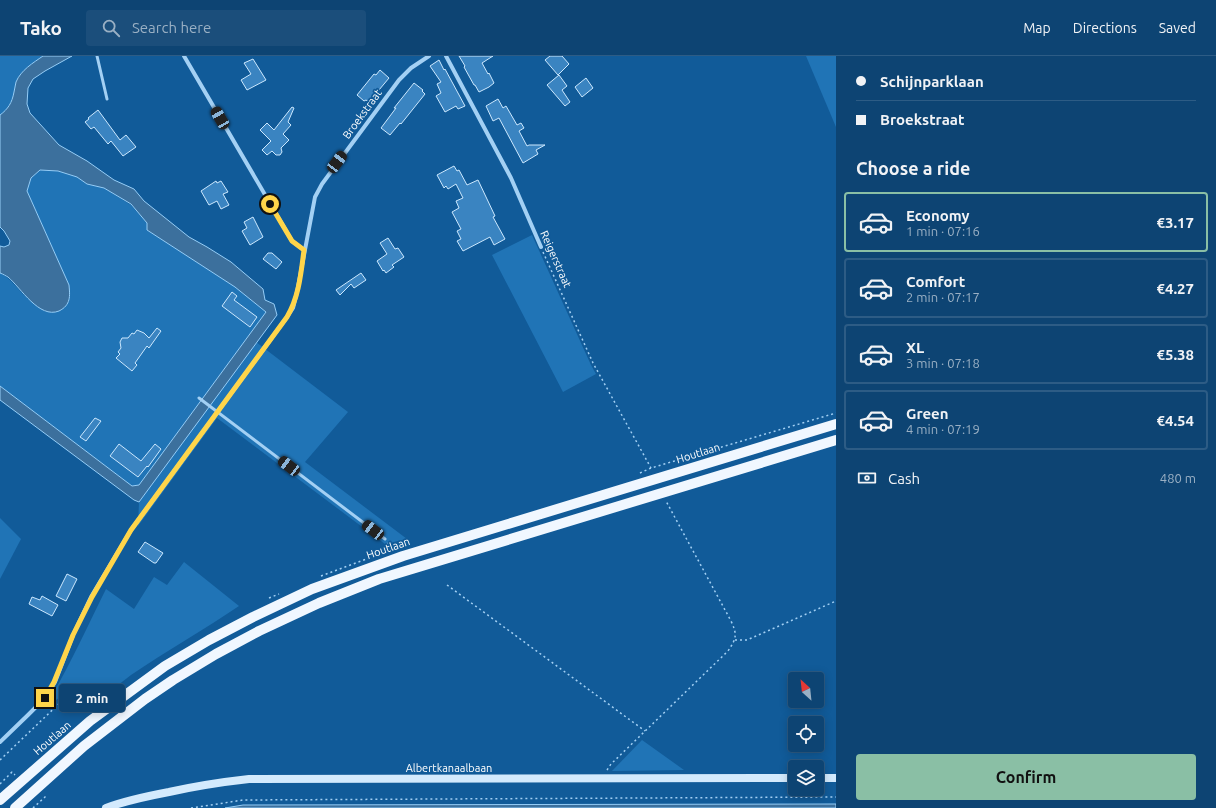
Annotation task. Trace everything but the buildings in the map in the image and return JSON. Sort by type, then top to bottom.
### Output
[{"type":"main road","name":"Houtlaan","points":[[0,800],[90,721],[165,666],[247,620],[312,589],[403,556],[836,424]]},
{"type":"main road","points":[[17,806],[84,746],[145,698],[216,654],[259,631],[318,603],[379,579],[836,440]]},
{"type":"street","points":[[184,56],[292,241],[304,250]]},
{"type":"street","name":"Broekstraat","points":[[0,742],[45,698],[54,682],[73,635],[92,597],[131,530],[293,308],[298,292],[304,250],[315,197],[322,184],[399,80],[411,68],[429,56]]},
{"type":"street","name":"Reigerstraat","points":[[446,56],[511,178],[541,247]]},
{"type":"street","name":"Albertkanaalbaan","points":[[106,808],[136,798],[210,784],[249,779],[788,778]]},
{"type":"street","points":[[824,778],[836,778]]},
{"type":"lane","points":[[97,56],[107,99]]},
{"type":"lane","points":[[199,398],[385,539]]},
{"type":"path","name":"Reigerstraat","points":[[541,247],[593,364],[651,468],[836,413]]},
{"type":"path","points":[[606,778],[607,769],[611,764],[728,651],[735,640],[736,631],[731,620],[667,504],[664,492]]},
{"type":"path","points":[[385,539],[392,550]]},
{"type":"path","points":[[447,585],[646,731]]},
{"type":"path","points":[[735,640],[747,640],[836,601]]},
{"type":"path","points":[[0,760],[66,697],[71,694],[84,692],[99,704]]},
{"type":"path","points":[[0,784],[12,772],[16,776]]},
{"type":"path","points":[[190,808],[243,800],[836,797]]},
{"type":"shaded area","points":[[0,56],[43,56],[28,67],[18,78],[11,103],[0,115]]},
{"type":"shaded area","points":[[43,56],[72,56],[33,79],[28,88],[27,104],[30,113],[59,145],[87,161],[114,180],[134,189],[144,201],[189,237],[231,262],[263,289],[265,300],[274,304],[277,315],[139,502],[134,500],[0,400],[0,386],[132,486],[139,485],[266,312],[235,287],[147,230],[147,223],[131,204],[104,188],[87,184],[77,177],[58,171],[40,170],[31,178],[27,191],[69,285],[68,303],[59,311],[44,311],[31,301],[8,277],[0,273],[0,246],[4,247],[9,245],[10,241],[0,227],[0,115],[11,103],[18,78],[28,67]]},
{"type":"shaded area","points":[[806,56],[836,56],[836,127]]},
{"type":"shaded area","points":[[40,170],[58,171],[77,177],[87,184],[104,188],[131,205],[147,223],[147,230],[235,287],[266,312],[139,485],[132,486],[0,386],[0,273],[10,280],[28,299],[46,312],[69,285],[27,191],[31,178]]},
{"type":"shaded area","points":[[532,235],[596,374],[563,392],[492,255]]},
{"type":"shaded area","points":[[256,342],[348,412],[305,462],[407,539],[385,544],[217,418],[138,526],[139,502]]},
{"type":"shaded area","points":[[0,518],[21,539],[0,579]]},
{"type":"shaded area","points":[[184,562],[239,606],[131,675],[100,700],[89,690],[76,686],[56,700],[52,695],[106,589],[134,609],[154,577],[167,585]]},
{"type":"shaded area","points":[[642,740],[684,770],[612,771]]},
{"type":"shaded area","points":[[836,804],[836,808],[225,808],[243,805]]},
{"type":"route","points":[[45,698],[54,682],[73,635],[92,597],[131,530],[152,499],[293,308],[298,292],[304,250],[292,241],[270,204]]}]
